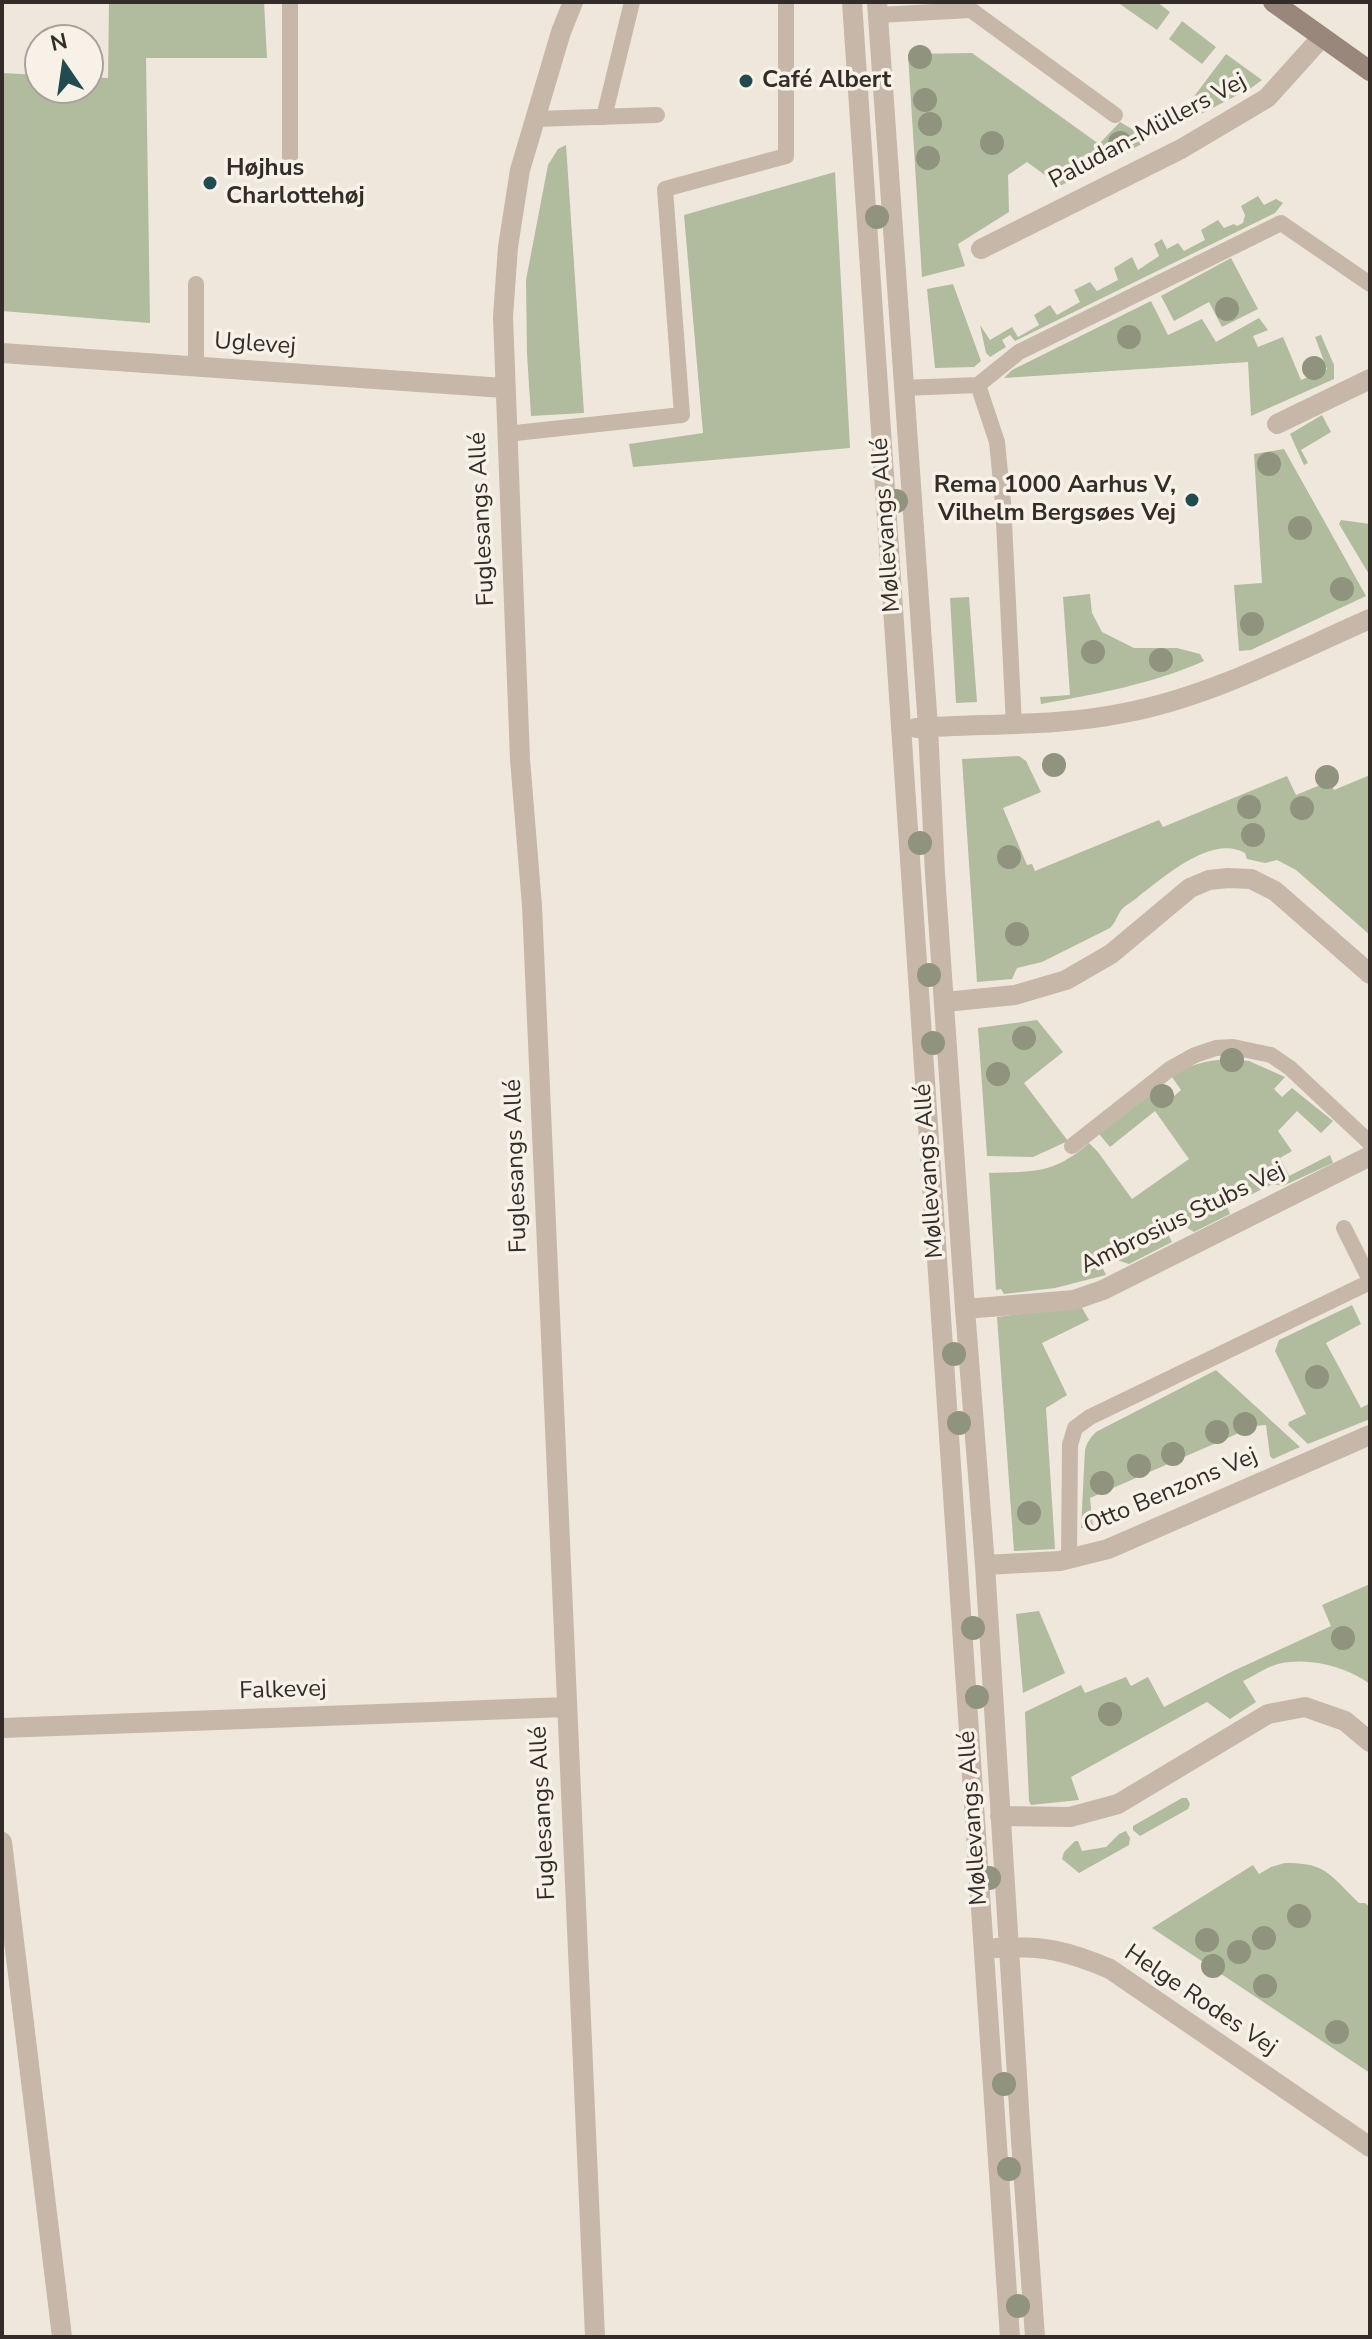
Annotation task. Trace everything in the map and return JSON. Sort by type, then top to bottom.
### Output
[{"type":"street","name":"Fuglesangs Allé","points":[[573,2],[561,32],[520,170],[508,247],[503,317],[520,759],[532,906],[595,2337]]},
{"type":"street","name":"Møllevangs Allé","points":[[852,2],[1010,2337]]},
{"type":"street","points":[[1273,2],[1370,71]]},
{"type":"street","name":"Møllevangs Allé","points":[[877,9],[1035,2337]]},
{"type":"street","name":"Paludan-Müllers Vej","points":[[981,249],[1181,149],[1267,98],[1322,37]]},
{"type":"street","name":"Uglevej","points":[[2,353],[504,388]]},
{"type":"street","points":[[1277,424],[1370,379]]},
{"type":"street","points":[[900,729],[1063,722],[1124,713],[1171,702],[1221,684],[1370,619]]},
{"type":"street","points":[[945,1002],[1015,995],[1066,980],[1111,954],[1190,888],[1209,880],[1228,878],[1251,879],[1275,891],[1370,974]]},
{"type":"street","name":"Ambrosius Stubs Vej","points":[[965,1309],[1074,1300],[1103,1290],[1370,1156]]},
{"type":"street","name":"Otto Benzons Vej","points":[[985,1565],[1069,1560],[1108,1549],[1370,1435]]},
{"type":"street","name":"Falkevej","points":[[2,1728],[566,1707]]},
{"type":"street","points":[[1000,1816],[1070,1817],[1118,1804],[1268,1714],[1305,1707],[1345,1721],[1370,1742]]},
{"type":"street","points":[[2,1842],[62,2337]]},
{"type":"street","name":"Helge Rodes Vej","points":[[984,1949],[1043,1947],[1078,1955],[1110,1969],[1345,2133],[1370,2147]]},
{"type":"lane","points":[[290,2],[290,157]]},
{"type":"lane","points":[[604,117],[632,2]]},
{"type":"lane","points":[[506,434],[682,415],[665,189],[786,156],[786,2]]},
{"type":"lane","points":[[877,9],[971,10],[1115,115]]},
{"type":"lane","points":[[535,119],[657,115]]},
{"type":"lane","points":[[903,388],[978,385],[1019,352],[1281,223],[1370,284]]},
{"type":"lane","points":[[196,284],[196,367]]},
{"type":"lane","points":[[978,385],[999,457],[1014,725]]},
{"type":"lane","points":[[1072,1146],[1170,1069],[1195,1055],[1216,1048],[1233,1047],[1271,1055],[1290,1068],[1370,1143]]},
{"type":"lane","points":[[1069,1560],[1070,1445],[1075,1428],[1090,1417],[1240,1347],[1370,1281],[1344,1228]]},
{"type":"green space","points":[[109,2],[264,2],[267,58],[146,58],[150,323],[2,311],[2,73],[24,74],[24,104],[104,104],[104,78],[108,78]]},
{"type":"green space","points":[[1117,2],[1157,2],[1170,12],[1157,30]]},
{"type":"green space","points":[[1182,21],[1216,47],[1202,64],[1169,39]]},
{"type":"green space","points":[[972,53],[1099,144],[1120,122],[1142,135],[1142,144],[1060,186],[1027,162],[1008,175],[1009,212],[958,244],[965,266],[922,277],[908,54]]},
{"type":"green space","points":[[1226,54],[1262,80],[1168,131]]},
{"type":"green space","points":[[566,145],[584,413],[531,416],[526,280],[548,165],[558,149]]},
{"type":"green space","points":[[835,172],[850,448],[633,467],[629,444],[703,433],[684,215]]},
{"type":"green space","points":[[1258,196],[1264,205],[1276,199],[1283,203],[1275,213],[1015,341],[1010,335],[1002,340],[1006,347],[990,357],[986,353],[980,325],[990,340],[1012,327],[1018,337],[1039,325],[1034,315],[1050,305],[1057,315],[1080,302],[1074,290],[1090,282],[1097,291],[1118,280],[1114,268],[1132,257],[1138,270],[1159,256],[1154,244],[1162,239],[1167,249],[1178,243],[1184,251],[1205,240],[1201,230],[1218,220],[1224,228],[1243,223],[1245,215],[1241,206]]},
{"type":"green space","points":[[1231,258],[1258,309],[1222,327],[1209,302],[1174,321],[1161,296]]},
{"type":"green space","points":[[953,284],[981,361],[974,367],[935,368],[927,289]]},
{"type":"green space","points":[[1151,301],[1168,335],[1202,319],[1216,342],[1259,318],[1268,330],[1253,336],[1258,347],[1283,337],[1301,380],[1327,369],[1315,337],[1321,335],[1334,365],[1334,379],[1251,416],[1248,362],[1004,378],[1012,370]]},
{"type":"green space","points":[[1322,415],[1331,432],[1301,450],[1308,463],[1304,465],[1290,434]]},
{"type":"green space","points":[[1284,449],[1366,596],[1251,650],[1239,651],[1234,585],[1262,583],[1254,454]]},
{"type":"green space","points":[[1341,520],[1370,524],[1370,576],[1339,524]]},
{"type":"green space","points":[[1090,594],[1092,613],[1102,632],[1134,648],[1177,648],[1200,654],[1204,661],[1144,682],[1041,704],[1040,697],[1070,695],[1063,597]]},
{"type":"green space","points":[[969,597],[977,702],[956,703],[950,598]]},
{"type":"green space","points":[[1019,756],[1026,761],[1041,792],[1003,808],[1027,865],[1032,864],[1035,871],[1159,820],[1163,827],[1287,776],[1296,795],[1330,781],[1334,790],[1370,775],[1370,935],[1296,870],[1277,860],[1265,863],[1247,859],[1245,853],[1232,849],[1218,849],[1189,860],[1161,879],[1124,908],[1110,928],[1042,962],[1017,968],[1012,979],[977,982],[962,759]]},
{"type":"green space","points":[[1037,1020],[1063,1052],[1024,1083],[1068,1141],[1033,1157],[987,1156],[978,1028]]},
{"type":"green space","points":[[1232,1059],[1249,1061],[1285,1077],[1274,1089],[1282,1097],[1292,1088],[1333,1121],[1321,1133],[1297,1111],[1278,1131],[1292,1151],[1280,1158],[1289,1176],[1330,1155],[1333,1163],[1283,1186],[1273,1184],[1227,1206],[1230,1214],[1194,1232],[1184,1226],[1168,1234],[1172,1242],[1129,1264],[1117,1260],[1102,1267],[1106,1275],[1055,1288],[1004,1294],[1001,1289],[996,1290],[989,1173],[1031,1171],[1053,1166],[1089,1143],[1132,1199],[1189,1159],[1155,1111],[1110,1147],[1099,1134],[1160,1087],[1172,1098],[1181,1090],[1172,1077],[1186,1068]]},
{"type":"green space","points":[[1352,1305],[1361,1324],[1326,1343],[1361,1408],[1370,1403],[1370,1419],[1308,1444],[1288,1425],[1306,1414],[1275,1351],[1279,1340]]},
{"type":"green space","points":[[1081,1306],[1089,1320],[1042,1343],[1067,1395],[1046,1408],[1055,1549],[1014,1551],[997,1317]]},
{"type":"green space","points":[[1216,1370],[1300,1447],[1273,1459],[1266,1425],[1255,1426],[1090,1498],[1093,1527],[1081,1528],[1085,1450],[1092,1436]]},
{"type":"green space","points":[[1370,1584],[1370,1684],[1349,1672],[1326,1665],[1290,1662],[1274,1665],[1243,1681],[1256,1702],[1230,1719],[1207,1702],[1071,1777],[1079,1800],[1031,1805],[1025,1712],[1081,1685],[1085,1693],[1126,1677],[1131,1686],[1148,1677],[1164,1707],[1331,1626],[1322,1605]]},
{"type":"green space","points":[[1039,1611],[1065,1673],[1023,1693],[1016,1614]]},
{"type":"green space","points":[[1187,1798],[1190,1804],[1188,1809],[1140,1836],[1133,1830],[1133,1826]]},
{"type":"green space","points":[[1126,1831],[1130,1838],[1129,1845],[1079,1873],[1062,1859],[1064,1852],[1075,1841],[1078,1841],[1082,1851],[1106,1847]]},
{"type":"green space","points":[[1285,1863],[1310,1865],[1327,1872],[1359,1903],[1370,1907],[1370,2073],[1152,1928],[1253,1865],[1259,1874]]},
{"type":"place","name":"Café Albert","points":[[746,81]]},
{"type":"place","name":"Højhus Charlottehøj","points":[[210,183]]},
{"type":"place","name":"Rema 1000 Aarhus V, Vilhelm Bergsøes Vej","points":[[1192,500]]}]
